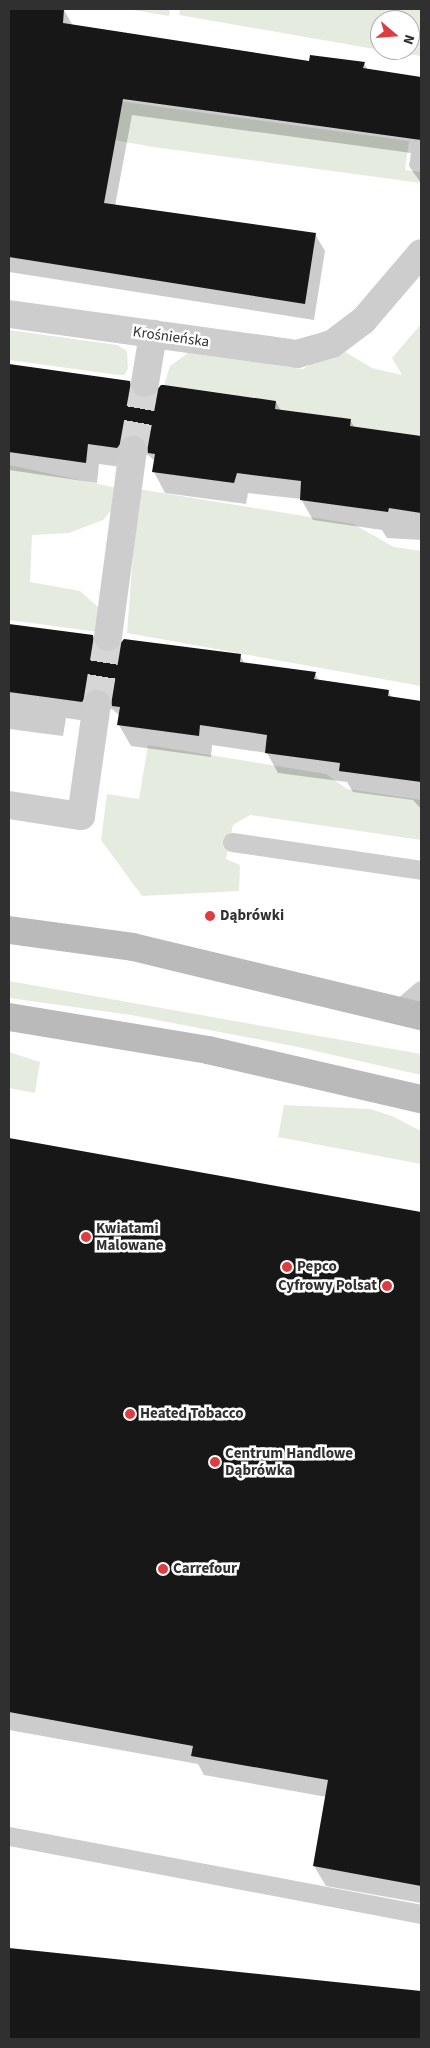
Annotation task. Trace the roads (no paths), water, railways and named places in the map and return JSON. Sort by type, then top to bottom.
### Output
[{"type":"main road","points":[[9,930],[133,947],[409,1013]]},
{"type":"main road","points":[[9,1017],[208,1050],[421,1098]]},
{"type":"street","name":"Krośnieńska","points":[[9,314],[298,354],[332,344],[363,321],[421,253]]},
{"type":"street","points":[[145,383],[153,334]]},
{"type":"street","points":[[108,637],[133,450]]},
{"type":"street","points":[[9,805],[81,816],[97,704]]},
{"type":"lane","points":[[232,842],[421,870]]},
{"type":"lane","points":[[409,1013],[421,990]]},
{"type":"lane","points":[[9,1836],[421,1914]]},
{"type":"tunnel","points":[[133,450],[145,383]]},
{"type":"tunnel","points":[[97,704],[108,637]]},
{"type":"place","name":"Dąbrówki","points":[[210,916]]},
{"type":"place","name":"Kwiatami Malowane","points":[[86,1237]]},
{"type":"place","name":"Pepco","points":[[287,1267]]},
{"type":"place","name":"Cyfrowy Polsat","points":[[387,1286]]},
{"type":"place","name":"Heated Tobacco","points":[[130,1414]]},
{"type":"place","name":"Centrum Handlowe Dąbrówka","points":[[215,1462]]},
{"type":"place","name":"Carrefour","points":[[163,1569]]}]
